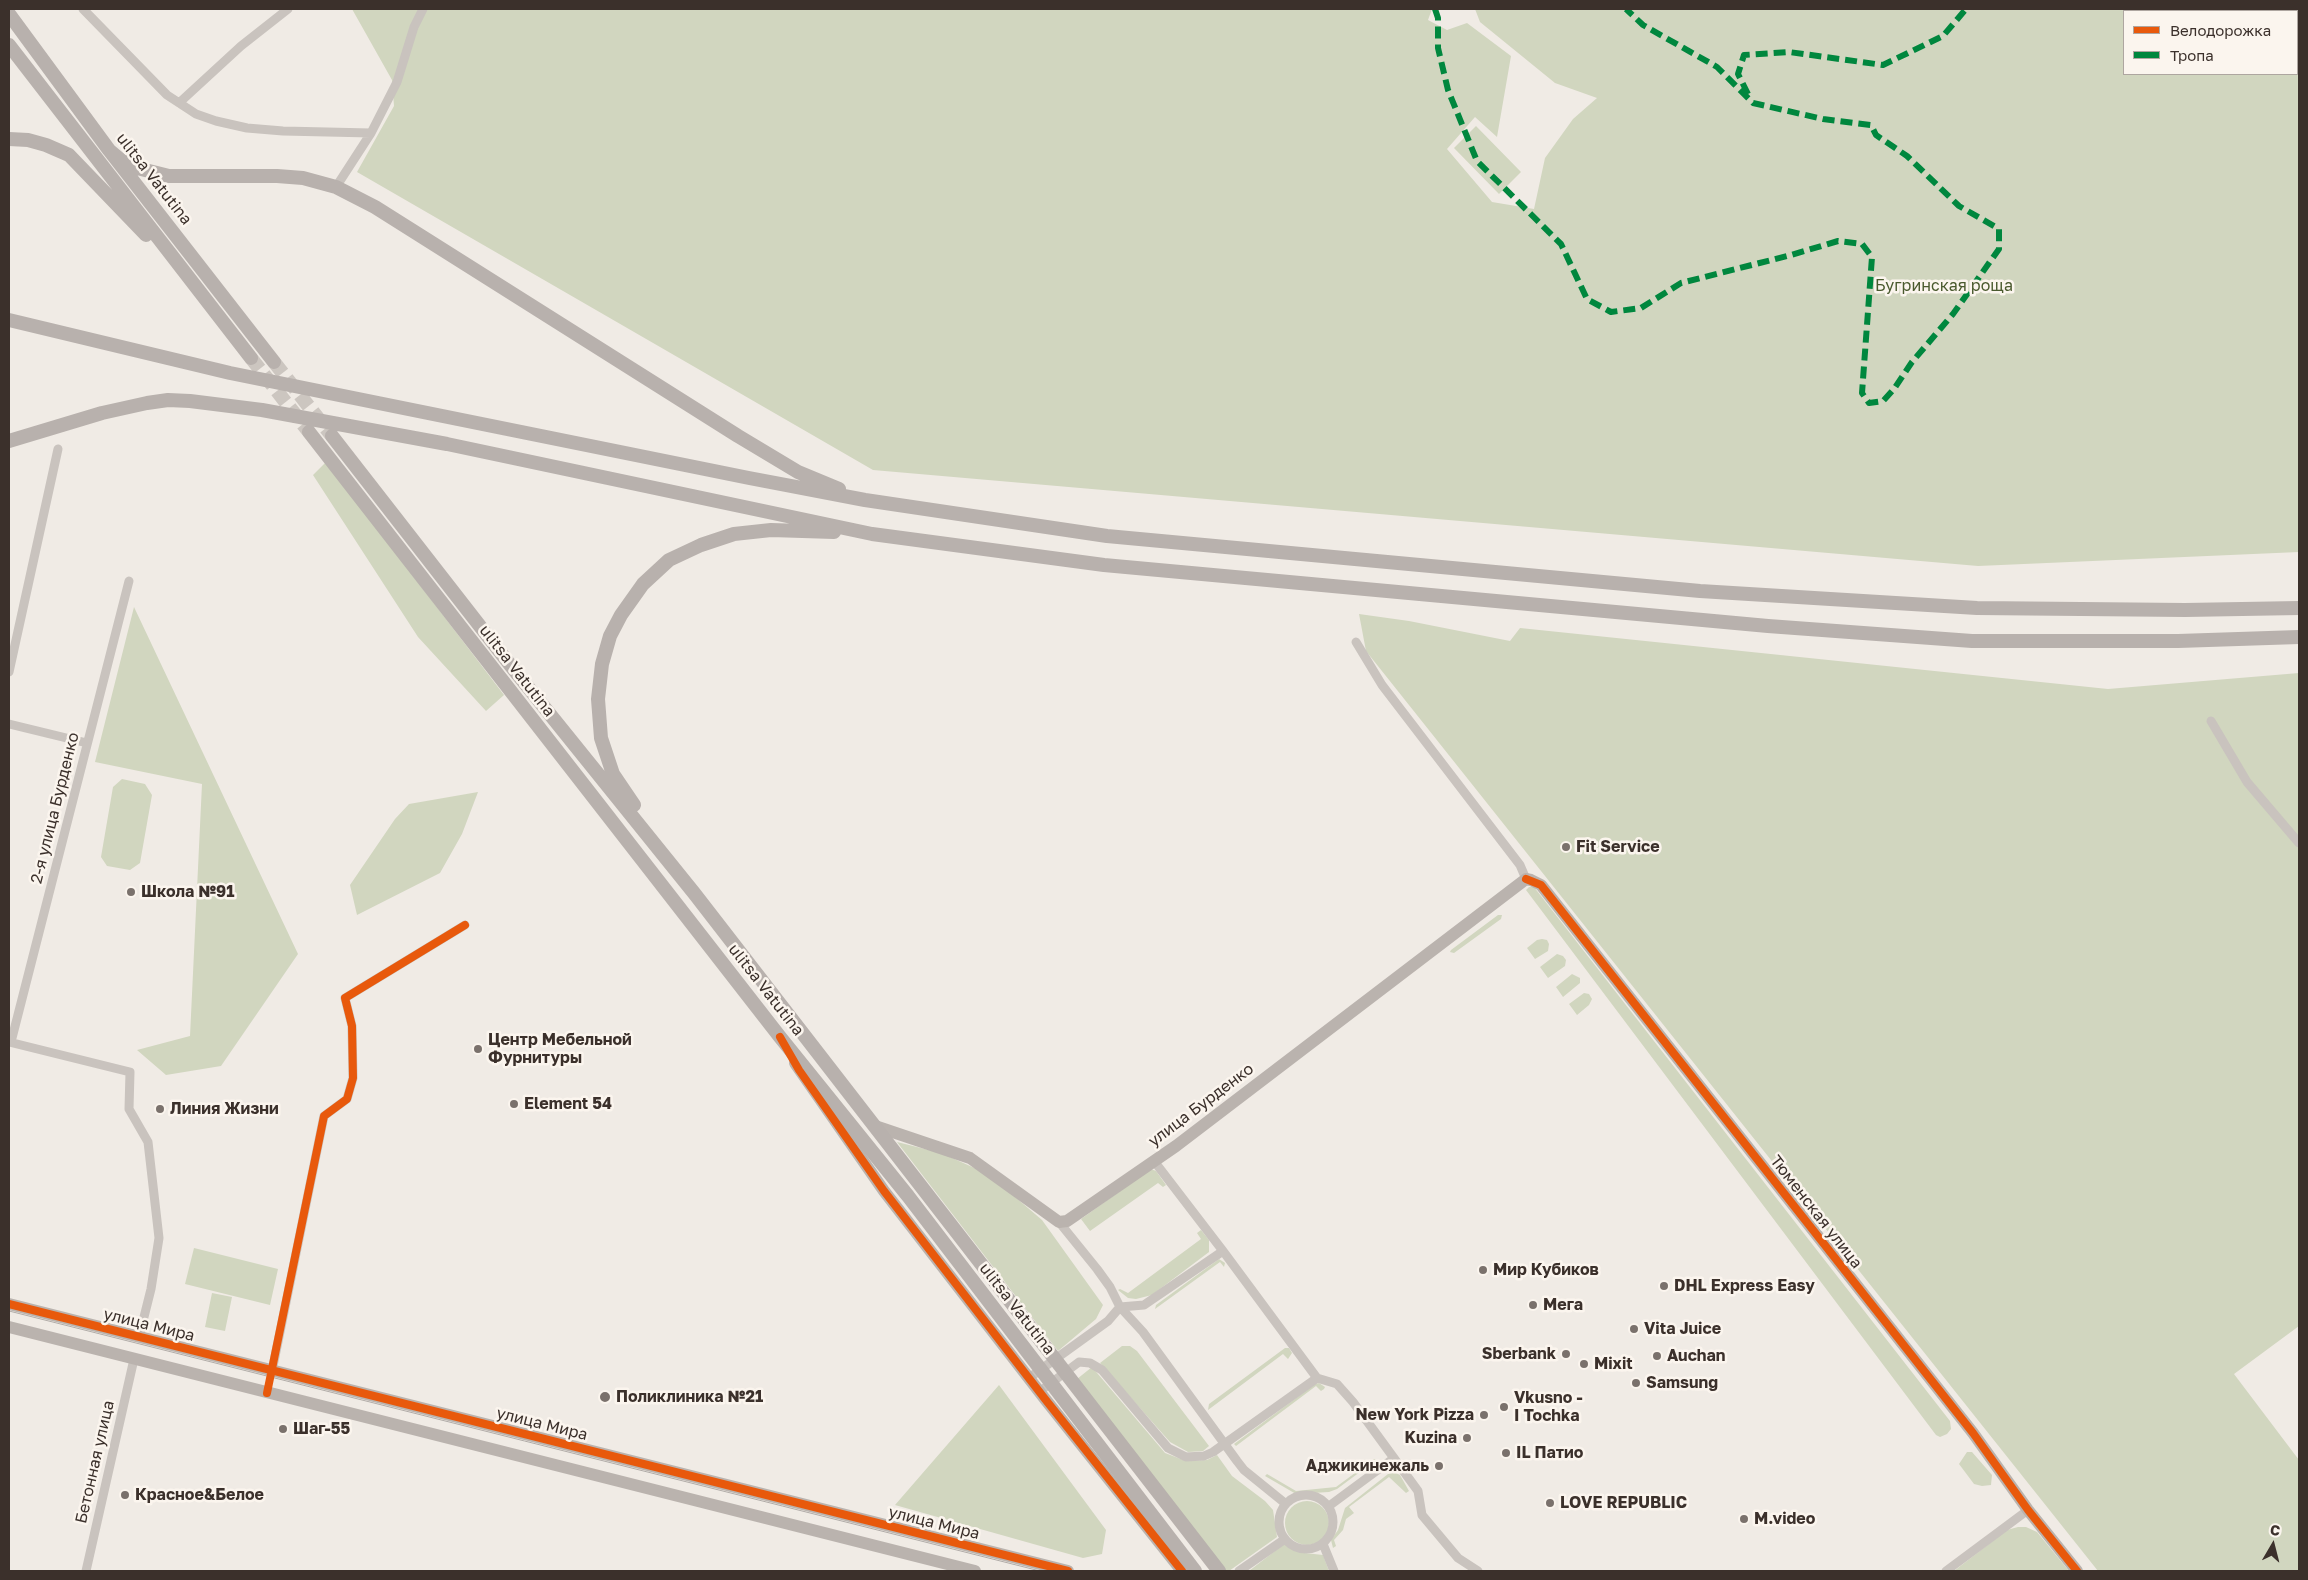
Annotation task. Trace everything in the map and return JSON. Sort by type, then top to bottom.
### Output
[{"type":"main road","name":"ulitsa Vatutina","points":[[9,14],[109,150],[274,362]]},
{"type":"main road","name":"ulitsa Vatutina","points":[[9,45],[177,265],[251,358]]},
{"type":"main road","points":[[9,139],[28,140],[69,155],[177,265]]},
{"type":"main road","points":[[109,150],[122,161],[137,168],[169,176],[277,176],[303,178],[336,187],[375,207],[798,472],[865,500]]},
{"type":"main road","points":[[9,320],[230,373],[865,500],[1107,536],[1700,591],[1977,608],[2185,610],[2299,608]]},
{"type":"main road","points":[[9,441],[102,414],[168,400],[262,410],[456,446],[872,534],[1104,565],[1749,625],[1962,641],[2168,641],[2299,637]]},
{"type":"main road","name":"ulitsa Vatutina","points":[[309,432],[780,1037],[908,1196],[1195,1571]]},
{"type":"main road","name":"ulitsa Vatutina","points":[[332,436],[510,666],[694,893],[1219,1571]]},
{"type":"main road","points":[[658,850],[633,804],[613,774],[602,738],[598,699],[602,664],[610,636],[620,615],[643,584],[669,560],[701,545],[734,534],[771,530],[872,534]]},
{"type":"street","points":[[83,9],[167,95],[196,114],[216,122],[247,128],[292,132],[371,132]]},
{"type":"street","points":[[179,103],[242,46],[288,9]]},
{"type":"street","points":[[336,187],[371,132],[397,82],[414,27],[423,9]]},
{"type":"street","points":[[9,672],[58,449]]},
{"type":"street","name":"2-я улица Бурденко","points":[[10,1042],[129,581]]},
{"type":"street","points":[[1356,642],[1382,686],[1520,864],[1526,879]]},
{"type":"street","points":[[2211,721],[2247,782],[2299,843]]},
{"type":"street","points":[[9,724],[87,742]]},
{"type":"street","name":"улица Бурденко","points":[[1059,1222],[1067,1221],[1154,1161],[1526,879]]},
{"type":"street","name":"Тюменская улица","points":[[1526,879],[1541,885],[1967,1426],[2028,1510],[2077,1571]]},
{"type":"street","points":[[268,1393],[324,1116],[346,1099],[352,1078],[352,1026],[345,998],[465,924]]},
{"type":"street","points":[[780,1037],[799,1070],[879,1183],[1172,1566],[1182,1571]]},
{"type":"street","points":[[10,1042],[130,1072],[129,1108],[148,1142],[159,1238],[151,1289],[134,1359]]},
{"type":"street","points":[[875,1126],[970,1158],[1059,1222],[1110,1287],[1120,1307],[1143,1332],[1223,1444],[1244,1470],[1286,1504]]},
{"type":"street","points":[[1154,1161],[1317,1378],[1337,1384],[1394,1458],[1418,1490],[1422,1515],[1458,1558],[1478,1571]]},
{"type":"street","points":[[1029,1378],[1108,1321],[1120,1307],[1144,1305],[1223,1251]]},
{"type":"street","name":"улица Мира","points":[[9,1304],[1068,1571]]},
{"type":"street","points":[[9,1328],[975,1571]]},
{"type":"street","name":"Бетонная улица","points":[[86,1571],[134,1359]]},
{"type":"street","points":[[1039,1392],[1079,1362],[1090,1363],[1102,1370],[1168,1448],[1186,1457],[1204,1456],[1317,1378]]},
{"type":"street","points":[[1329,1506],[1394,1458]]},
{"type":"street","points":[[1308,1495],[1316,1497],[1329,1506],[1333,1514],[1333,1530],[1323,1544],[1307,1550],[1291,1545],[1285,1539],[1281,1532],[1279,1517],[1286,1504],[1300,1496],[1308,1495]]},
{"type":"street","points":[[1946,1571],[2028,1510]]},
{"type":"street","points":[[850,1540],[855,1517]]},
{"type":"street","points":[[1239,1571],[1285,1539]]},
{"type":"street","points":[[1323,1544],[1334,1571]]},
{"type":"green space","name":"Бугринская роща","points":[[352,9],[1432,9],[1428,20],[1447,30],[1467,23],[1511,56],[1497,137],[1475,117],[1447,149],[1492,202],[1534,209],[1545,158],[1573,119],[1597,98],[1555,83],[1480,22],[1475,9],[2299,9],[2299,552],[1978,566],[873,470],[357,172],[394,106],[392,80]]},
{"type":"green space","points":[[1476,126],[1521,172],[1499,194],[1454,148]]},
{"type":"green space","points":[[326,462],[504,695],[486,711],[418,637],[313,475]]},
{"type":"green space","points":[[134,607],[298,954],[221,1066],[166,1075],[137,1050],[190,1036],[202,784],[95,762]]},
{"type":"green space","points":[[1359,614],[1409,621],[1510,641],[1520,628],[2108,689],[2299,673],[2299,1326],[2234,1374],[2299,1460],[2299,1571],[2098,1571],[1366,651]]},
{"type":"green space","points":[[122,779],[145,784],[152,795],[140,863],[130,870],[107,866],[101,857],[113,787]]},
{"type":"green space","points":[[478,792],[462,834],[440,873],[357,915],[350,885],[395,819],[409,804]]},
{"type":"green space","points":[[1529,887],[1534,887],[1950,1421],[1951,1429],[1947,1434],[1940,1437],[1936,1435],[1526,890]]},
{"type":"green space","points":[[1498,915],[1502,915],[1501,919],[1454,953],[1450,952],[1451,950]]},
{"type":"green space","points":[[1537,940],[1547,940],[1549,944],[1548,951],[1535,959],[1527,948]]},
{"type":"green space","points":[[1557,954],[1563,956],[1566,960],[1565,966],[1548,978],[1540,967]]},
{"type":"green space","points":[[1572,974],[1580,978],[1580,983],[1563,997],[1556,987]]},
{"type":"green space","points":[[1584,993],[1589,994],[1592,999],[1589,1005],[1577,1015],[1569,1004]]},
{"type":"green space","points":[[897,1142],[941,1153],[979,1170],[1000,1184],[1042,1220],[1103,1305],[1096,1319],[1058,1351]]},
{"type":"green space","points":[[1151,1169],[1156,1171],[1166,1185],[1163,1187],[1158,1183],[1090,1231],[1081,1219]]},
{"type":"green space","points":[[1201,1230],[1209,1240],[1209,1252],[1152,1295],[1136,1299],[1128,1298],[1118,1290],[1120,1289],[1128,1293],[1201,1239],[1197,1233]]},
{"type":"green space","points":[[194,1248],[278,1269],[270,1305],[185,1284]]},
{"type":"green space","points":[[1219,1259],[1225,1263],[1224,1267],[1220,1262],[1155,1309],[1156,1305]]},
{"type":"green space","points":[[212,1293],[232,1297],[225,1331],[205,1327]]},
{"type":"green space","points":[[1122,1346],[1130,1346],[1137,1351],[1209,1446],[1203,1451],[1188,1452],[1170,1442],[1100,1363]]},
{"type":"green space","points":[[1285,1348],[1289,1348],[1292,1353],[1288,1359],[1283,1354],[1208,1410],[1209,1404]]},
{"type":"green space","points":[[1092,1367],[1165,1453],[1186,1461],[1207,1460],[1217,1455],[1232,1476],[1265,1501],[1273,1510],[1277,1537],[1229,1571],[1225,1571],[1077,1379]]},
{"type":"green space","points":[[1319,1383],[1325,1387],[1324,1389],[1321,1391],[1316,1386],[1236,1446],[1234,1444],[1315,1384]]},
{"type":"green space","points":[[999,1385],[1106,1530],[1102,1554],[1083,1558],[895,1505]]},
{"type":"green space","points":[[1967,1452],[1972,1452],[1992,1475],[1991,1485],[1982,1486],[1974,1484],[1959,1464]]},
{"type":"green space","points":[[1374,1459],[1376,1460],[1337,1489],[1329,1492],[1296,1494],[1265,1476],[1267,1474],[1296,1491],[1336,1487]]},
{"type":"green space","points":[[1394,1472],[1400,1475],[1409,1491],[1406,1493],[1389,1477],[1349,1507],[1354,1513],[1346,1519],[1343,1530],[1334,1540],[1336,1546],[1333,1548],[1331,1540],[1338,1530],[1345,1508],[1388,1474]]},
{"type":"green space","points":[[1307,1501],[1319,1505],[1325,1511],[1329,1523],[1325,1535],[1319,1541],[1307,1545],[1295,1541],[1289,1535],[1285,1523],[1289,1511],[1295,1505]]},
{"type":"green space","points":[[2026,1527],[2037,1532],[2069,1571],[1954,1571],[2007,1530]]},
{"type":"green space","points":[[1284,1544],[1305,1553],[1323,1555],[1329,1571],[1249,1571]]},
{"type":"tunnel","points":[[251,358],[309,432]]},
{"type":"tunnel","points":[[274,362],[332,436]]},
{"type":"tram line","points":[[9,1311],[1040,1571]]},
{"type":"marked path","points":[[1435,9],[1438,18],[1438,48],[1448,90],[1477,161],[1561,244],[1587,299],[1611,312],[1641,308],[1681,283],[1838,241],[1862,244],[1872,257],[1862,393],[1869,403],[1883,401],[1894,389],[1912,362],[1953,314],[1999,249],[1999,229],[1959,206],[1907,156],[1876,135],[1871,125],[1823,119],[1753,103],[1717,67],[1643,25],[1626,9]]},
{"type":"marked path","points":[[1748,94],[1738,74],[1744,55],[1789,52],[1883,65],[1943,36],[1966,9]]},
{"type":"cycle path","points":[[1526,879],[1541,885],[1973,1433],[2028,1510],[2077,1571]]},
{"type":"cycle path","points":[[267,1393],[324,1116],[347,1099],[353,1078],[352,1026],[345,998],[465,925]]},
{"type":"cycle path","points":[[780,1037],[799,1070],[884,1191],[1045,1399],[1182,1571]]},
{"type":"cycle path","points":[[9,1304],[1068,1571]]},
{"type":"place","name":"Fit Service","points":[[1566,847]]},
{"type":"place","name":"Школа №91","points":[[131,892]]},
{"type":"place","name":"Центр Мебельной Фурнитуры","points":[[478,1049]]},
{"type":"place","name":"Element 54","points":[[514,1104]]},
{"type":"place","name":"Линия Жизни","points":[[160,1109]]},
{"type":"place","name":"Мир Кубиков","points":[[1483,1270]]},
{"type":"place","name":"DHL Express Easy","points":[[1664,1286]]},
{"type":"place","name":"Мега","points":[[1533,1305]]},
{"type":"place","name":"Vita Juice","points":[[1634,1329]]},
{"type":"place","name":"Sberbank","points":[[1566,1354]]},
{"type":"place","name":"Auchan","points":[[1657,1356]]},
{"type":"place","name":"Mixit","points":[[1584,1364]]},
{"type":"place","name":"Samsung","points":[[1636,1383]]},
{"type":"place","name":"Поликлиника №21","points":[[605,1397]]},
{"type":"place","name":"Vkusno - I Tochka","points":[[1504,1407]]},
{"type":"place","name":"New York Pizza","points":[[1484,1415]]},
{"type":"place","name":"Шаг-55","points":[[283,1429]]},
{"type":"place","name":"Kuzina","points":[[1467,1438]]},
{"type":"place","name":"IL Патио","points":[[1506,1453]]},
{"type":"place","name":"Аджикинежаль","points":[[1439,1466]]},
{"type":"place","name":"Красное&Белое","points":[[125,1495]]},
{"type":"place","name":"LOVE REPUBLIC","points":[[1550,1503]]},
{"type":"place","name":"M.video","points":[[1744,1519]]}]
